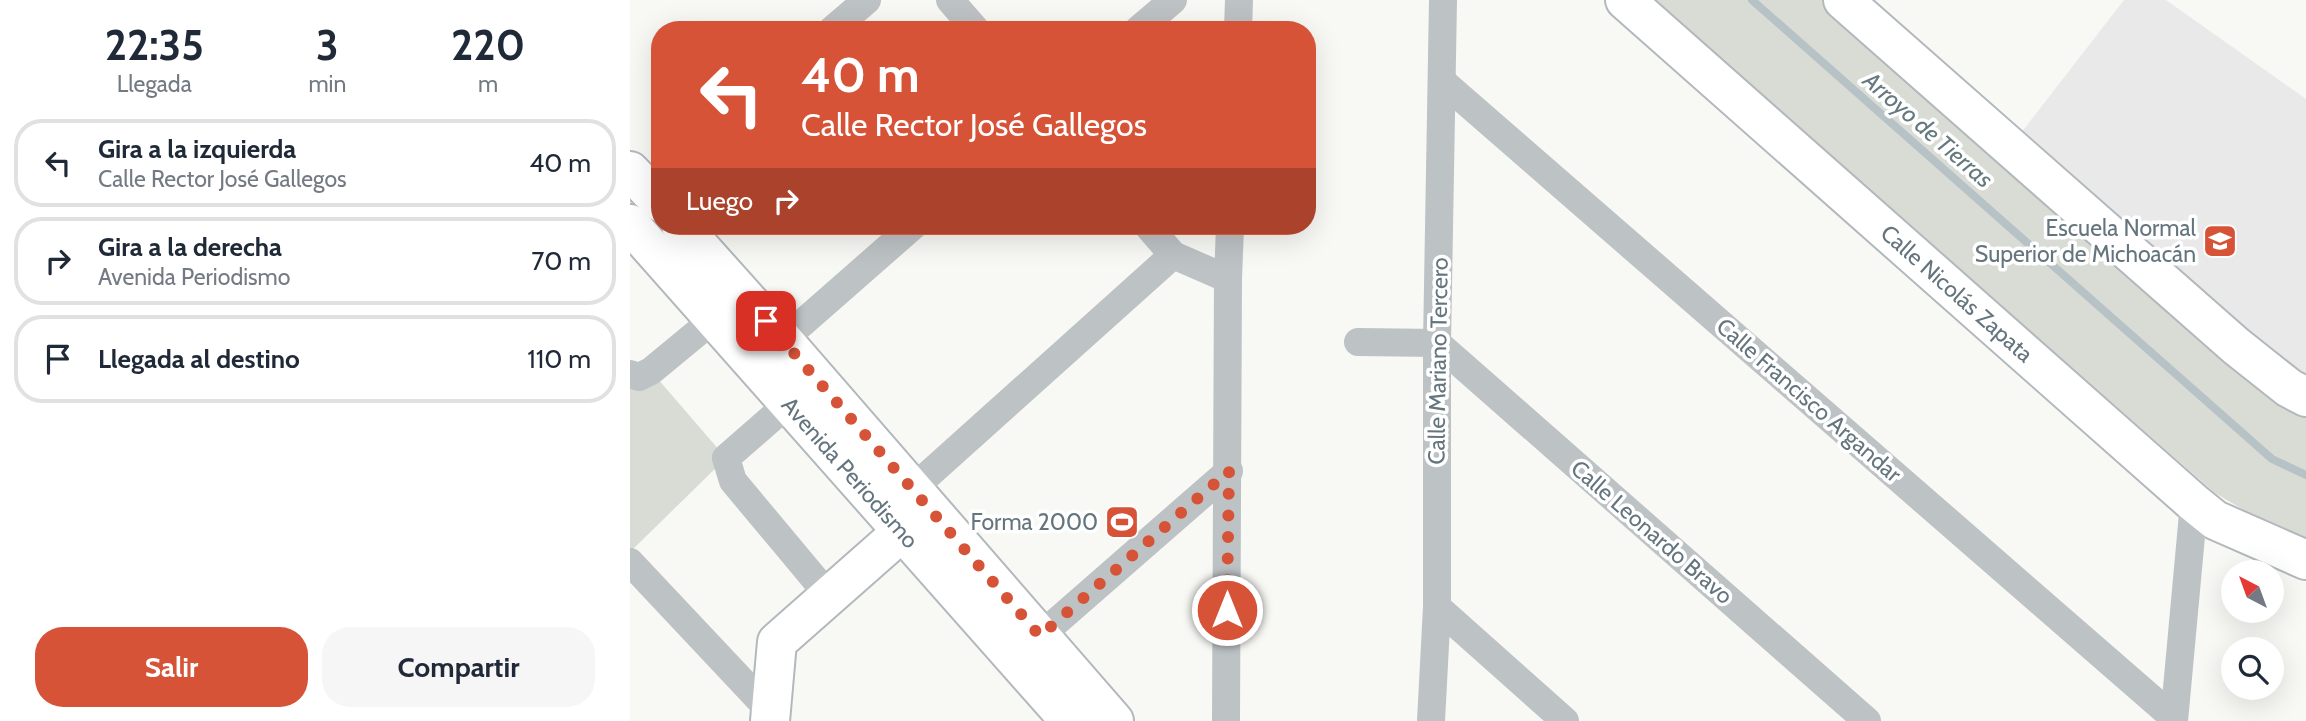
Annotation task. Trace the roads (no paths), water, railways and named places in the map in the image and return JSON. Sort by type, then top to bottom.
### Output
[{"type":"street","points":[[842,21],[867,0]]},
{"type":"street","points":[[950,0],[968,21]]},
{"type":"street","points":[[1148,21],[1173,0]]},
{"type":"street","points":[[1238,21],[1239,0]]},
{"type":"street","name":"Calle Mariano Tercero","points":[[1431,721],[1437,607],[1437,343],[1443,0]]},
{"type":"street","name":"Calle Nicolás Zapata","points":[[1625,0],[2194,503],[2215,520],[2306,560]]},
{"type":"street","points":[[1843,0],[2236,346],[2289,388],[2306,397]]},
{"type":"street","name":"Calle Francisco Argandar","points":[[1443,82],[2174,719]]},
{"type":"street","name":"Avenida Periodismo","points":[[630,224],[789,403],[1040,636],[1114,721]]},
{"type":"street","name":"Avenida Periodismo","points":[[689,235],[783,340],[907,510],[1070,721]]},
{"type":"street","points":[[783,340],[903,235]]},
{"type":"street","points":[[1156,235],[1173,255],[1228,279]]},
{"type":"street","points":[[1226,721],[1230,235]]},
{"type":"street","points":[[770,716],[777,642],[829,596],[907,510],[1173,255]]},
{"type":"street","points":[[635,375],[651,371],[714,319]]},
{"type":"street","points":[[1359,342],[1437,343]]},
{"type":"street","name":"Calle Leonardo Bravo","points":[[1437,343],[1867,721]]},
{"type":"street","points":[[789,403],[726,458],[733,481],[829,596]]},
{"type":"street","points":[[1040,636],[1229,471]]},
{"type":"street","points":[[2174,719],[2194,503]]},
{"type":"street","points":[[630,562],[770,716]]},
{"type":"street","points":[[1437,607],[1565,721]]},
{"type":"waterway","name":"Arroyo de Tierras","points":[[1752,0],[2272,459],[2306,475]]},
{"type":"place","name":"Escuela Normal Superior de Michoacán","points":[[2220,241]]},
{"type":"place","name":"Forma 2000","points":[[1122,522]]}]
